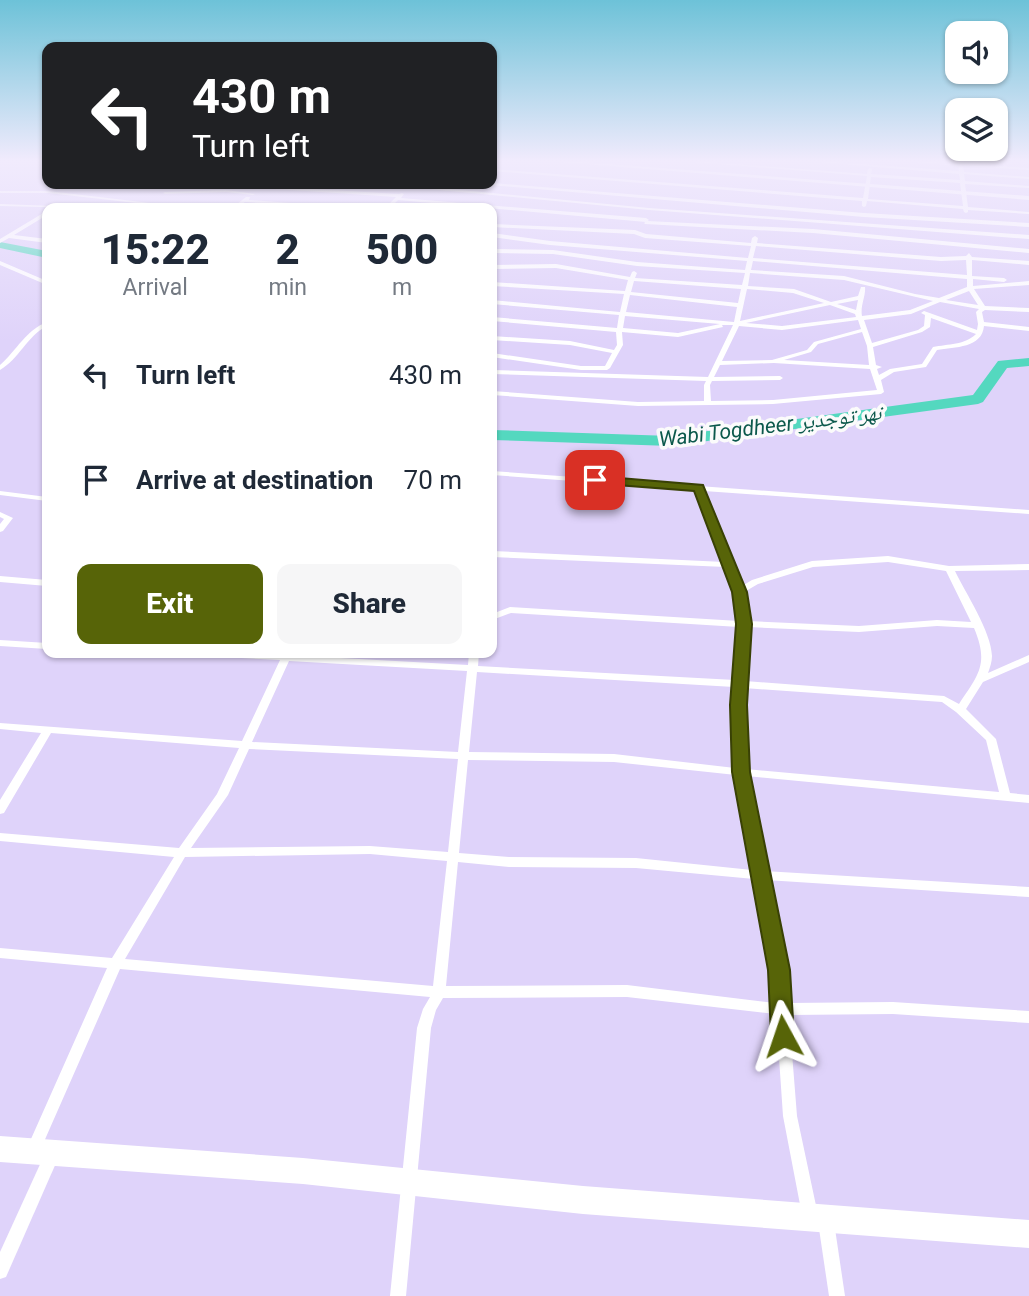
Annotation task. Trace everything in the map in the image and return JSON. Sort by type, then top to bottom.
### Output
[{"type":"highway","points":[[0,1149],[303,1171],[583,1200],[1029,1234]]},
{"type":"street","points":[[0,241],[30,222],[39,221]]},
{"type":"street","points":[[497,356],[601,369],[611,364],[621,341],[619,331],[647,221]]},
{"type":"street","points":[[655,221],[1029,251]]},
{"type":"street","points":[[708,403],[709,379],[736,324],[742,288],[761,221]]},
{"type":"street","points":[[828,221],[1029,237]]},
{"type":"street","points":[[497,393],[638,404],[773,402],[881,393],[870,346],[859,316],[864,269],[872,253],[867,221]]},
{"type":"street","points":[[960,221],[1029,225]]},
{"type":"street","points":[[968,222],[970,288],[983,308]]},
{"type":"street","points":[[497,223],[635,232],[645,236],[941,259],[970,258],[1029,263]]},
{"type":"street","points":[[8,236],[42,240]]},
{"type":"street","points":[[497,236],[1029,283]]},
{"type":"street","points":[[497,251],[553,252],[637,264],[815,276],[983,308],[1029,310]]},
{"type":"street","points":[[0,263],[42,281]]},
{"type":"street","points":[[497,267],[556,266],[632,279],[793,292],[859,316]]},
{"type":"street","points":[[497,302],[782,328],[916,310],[970,288],[1029,283]]},
{"type":"street","points":[[497,284],[628,293],[740,305]]},
{"type":"street","points":[[497,319],[678,335],[862,297]]},
{"type":"street","points":[[719,363],[873,366],[892,370],[924,366],[935,348],[969,345],[978,338],[983,324],[979,312],[983,308]]},
{"type":"street","points":[[916,310],[980,332]]},
{"type":"street","points":[[870,346],[920,331],[927,327],[928,315]]},
{"type":"street","points":[[983,324],[1029,329]]},
{"type":"street","points":[[0,368],[42,327]]},
{"type":"street","points":[[772,362],[809,351],[816,343],[863,330]]},
{"type":"street","points":[[497,338],[570,343],[616,352]]},
{"type":"street","points":[[877,380],[892,370]]},
{"type":"street","points":[[497,372],[709,379],[780,378]]},
{"type":"street","points":[[497,473],[1029,512]]},
{"type":"street","points":[[699,488],[740,592],[744,624],[740,684],[741,772],[779,970],[790,1116],[837,1296]]},
{"type":"street","points":[[0,493],[42,498]]},
{"type":"street","points":[[0,529],[3,516]]},
{"type":"street","points":[[497,554],[729,565]]},
{"type":"street","points":[[740,592],[755,582],[812,564],[888,559],[949,569],[1029,567]]},
{"type":"street","points":[[949,569],[987,655],[980,680],[960,710]]},
{"type":"street","points":[[0,579],[42,583]]},
{"type":"street","points":[[497,615],[510,610],[859,629],[937,623],[976,625]]},
{"type":"street","points":[[0,643],[42,646]]},
{"type":"street","points":[[0,1271],[42,1153],[116,963],[182,853],[222,795],[286,658],[740,684],[944,699],[991,739],[1005,795]]},
{"type":"street","points":[[398,1296],[424,1028],[439,992],[473,658]]},
{"type":"street","points":[[980,680],[1029,658]]},
{"type":"street","points":[[0,726],[245,745],[465,756],[614,758],[1029,799]]},
{"type":"street","points":[[0,810],[48,729]]},
{"type":"street","points":[[0,837],[182,853],[370,850],[509,862],[636,863],[759,875],[1029,892]]},
{"type":"street","points":[[0,953],[439,992],[627,991],[780,1009],[892,1008],[1029,1017]]},
{"type":"waterway","name":"Wabi Togdheer نهر توجدير","points":[[0,245],[42,254]]},
{"type":"waterway","name":"Wabi Togdheer نهر توجدير","points":[[497,435],[671,441],[978,399],[1003,364],[1029,362]]},
{"type":"route","points":[[595,480],[699,488],[740,592],[744,624],[738,705],[741,772],[779,970],[783,1036]]}]
